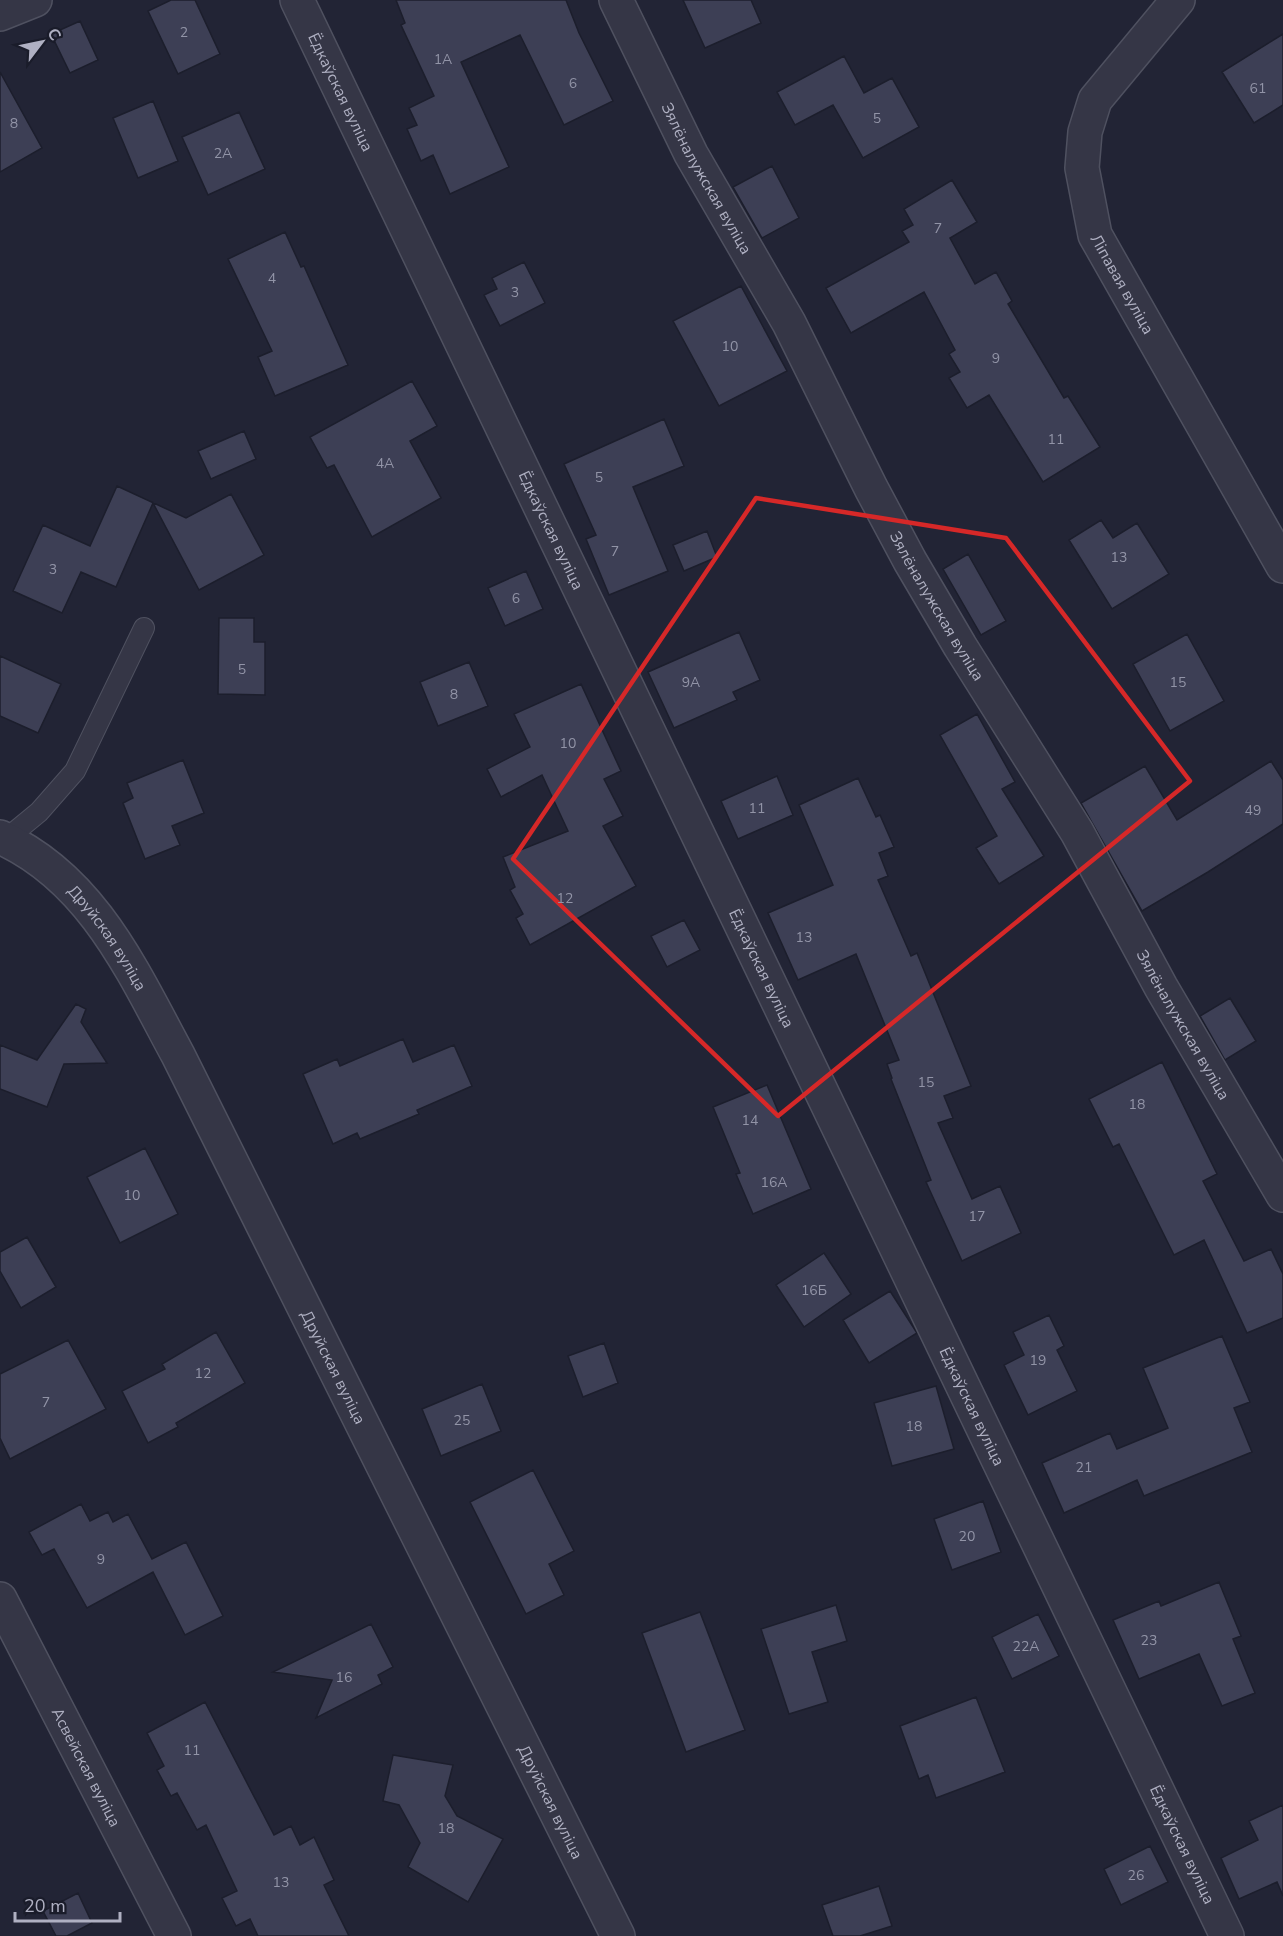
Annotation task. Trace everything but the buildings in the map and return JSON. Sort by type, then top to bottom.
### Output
[{"type":"street","points":[[0,14],[35,0]]},
{"type":"street","name":"Ёдкаўская вуліца","points":[[297,0],[1227,1936]]},
{"type":"street","name":"Зялёналужская вуліца","points":[[616,0],[691,154],[789,323],[910,561],[960,646],[1077,832],[1161,987],[1283,1195]]},
{"type":"street","name":"Ліпавая вуліца","points":[[1178,0],[1095,100],[1084,132],[1082,168],[1095,235],[1283,566]]},
{"type":"street","name":"Друйская вуліца","points":[[3,838],[40,858],[83,899],[112,937],[136,977],[184,1065],[618,1936]]},
{"type":"street","name":"Асвейская вуліца","points":[[0,1599],[174,1936]]},
{"type":"lane","points":[[3,838],[39,812],[75,771],[144,628]]},
{"type":"highlighted area","points":[[756,498],[1006,538],[1190,781],[778,1116],[513,859]]}]
